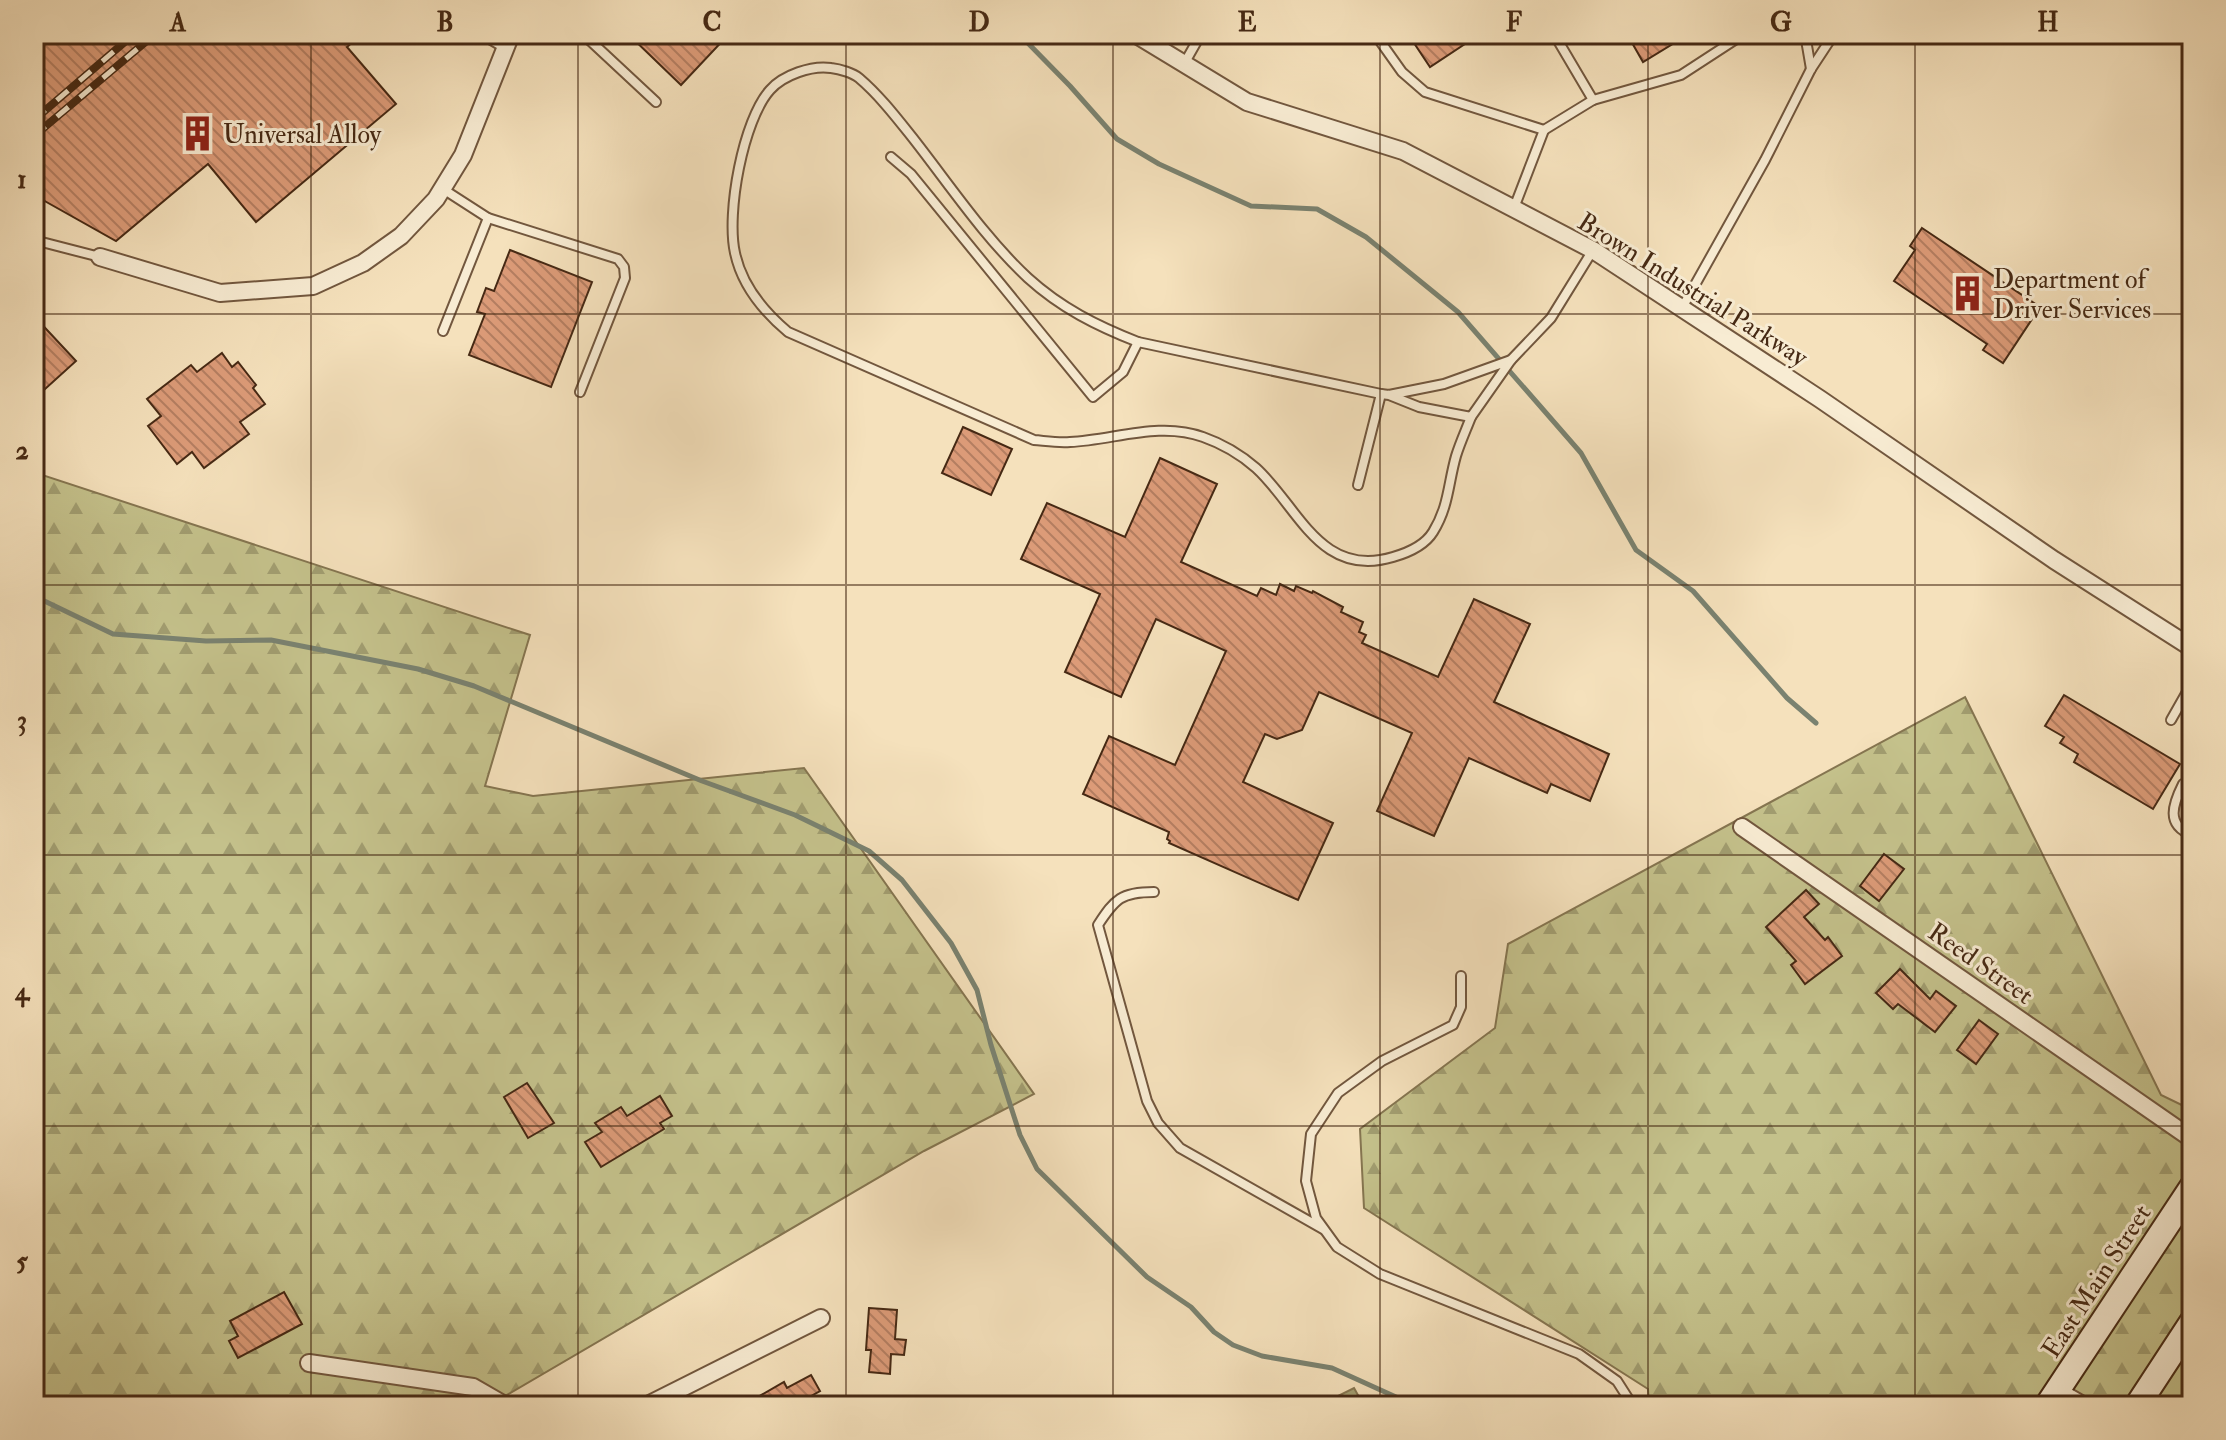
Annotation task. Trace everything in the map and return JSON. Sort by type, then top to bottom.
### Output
[{"type":"main road","name":"East Main Street","points":[[2052,1398],[2192,1187]]},
{"type":"main road","points":[[2137,1406],[2192,1322]]},
{"type":"street","name":"Brown Industrial Parkway","points":[[1135,34],[1247,102],[1403,151],[1593,250],[1820,399],[2054,560],[2192,648]]},
{"type":"street","points":[[100,257],[220,293],[313,286],[363,263],[401,236],[443,189],[463,155],[508,41]]},
{"type":"street","name":"Reed Street","points":[[1742,827],[2192,1139]]},
{"type":"street","points":[[646,1406],[821,1318]]},
{"type":"street","points":[[309,1363],[473,1387],[506,1406]]},
{"type":"street","points":[[2052,1398],[2084,1406]]},
{"type":"lane","points":[[481,34],[508,41]]},
{"type":"lane","points":[[584,34],[656,102]]},
{"type":"lane","points":[[1184,64],[1201,34]]},
{"type":"lane","points":[[1375,34],[1402,72],[1425,92],[1544,130]]},
{"type":"lane","points":[[1554,34],[1593,100]]},
{"type":"lane","points":[[1514,209],[1544,130],[1593,100],[1681,75],[1744,34]]},
{"type":"lane","points":[[1805,34],[1811,69]]},
{"type":"lane","points":[[1682,309],[1765,160],[1811,69],[1834,34]]},
{"type":"lane","points":[[1471,417],[1419,407],[1385,395],[1138,342],[1095,325],[1064,307],[1027,278],[889,109],[857,75],[829,67],[790,74],[770,90],[755,115],[738,168],[733,211],[734,251],[743,278],[765,312],[788,332],[1034,440],[1070,442],[1155,430],[1199,435],[1230,448],[1257,469],[1325,548],[1352,559],[1378,562],[1408,553],[1431,535],[1447,504],[1456,456],[1471,417],[1511,360],[1551,318],[1593,250]]},
{"type":"lane","points":[[891,157],[911,174],[1093,397],[1123,372],[1138,342]]},
{"type":"lane","points":[[443,189],[488,218],[618,259],[624,267],[625,278],[580,392]]},
{"type":"lane","points":[[443,331],[488,218]]},
{"type":"lane","points":[[34,240],[100,257]]},
{"type":"lane","points":[[1385,395],[1444,384],[1511,360]]},
{"type":"lane","points":[[1358,485],[1385,395]]},
{"type":"lane","points":[[2171,720],[2192,683]]},
{"type":"lane","points":[[2183,784],[2172,808],[2172,818],[2184,832],[2192,835]]},
{"type":"lane","points":[[1154,892],[1130,892],[1113,903],[1098,925],[1147,1101],[1158,1123],[1180,1148],[1326,1231]]},
{"type":"lane","points":[[1461,976],[1461,1007],[1453,1025],[1382,1061],[1338,1093],[1311,1134],[1306,1181],[1316,1218],[1337,1247],[1380,1274],[1579,1354],[1617,1381],[1633,1406]]},
{"type":"green space","points":[[34,466],[39,474],[530,635],[485,786],[533,796],[804,768],[1034,1094],[924,1151],[488,1406],[34,1406]]},
{"type":"green space","points":[[1965,697],[2161,1095],[2192,1110],[2192,1406],[1649,1406],[1648,1389],[1364,1208],[1360,1129],[1495,1028],[1508,944]]},
{"type":"green space","points":[[1354,1388],[1364,1406],[1318,1406]]},
{"type":"building","name":"Universal Alloy","points":[[34,34],[362,34],[347,47],[396,104],[256,222],[208,164],[116,241],[34,195]]},
{"type":"building","points":[[628,34],[729,34],[681,85]]},
{"type":"building","points":[[1408,34],[1480,34],[1430,67]]},
{"type":"building","points":[[1627,34],[1689,34],[1643,62]]},
{"type":"building","name":"Department of Driver Services","points":[[1922,228],[2040,307],[2003,363],[1983,350],[1987,344],[1894,281],[1915,250],[1910,246]]},
{"type":"building","points":[[510,250],[592,282],[551,387],[469,355],[485,314],[477,312],[486,288],[494,291]]},
{"type":"building","points":[[34,316],[76,361],[34,399]]},
{"type":"building","points":[[222,353],[232,367],[238,362],[256,385],[253,388],[265,404],[240,422],[249,434],[204,468],[192,452],[177,464],[148,426],[161,416],[147,399],[191,365],[197,372]]},
{"type":"building","points":[[963,427],[1012,449],[991,495],[942,473]]},
{"type":"building","points":[[1160,458],[1217,484],[1181,562],[1257,596],[1261,588],[1276,595],[1280,584],[1294,591],[1296,586],[1313,591],[1343,607],[1341,612],[1363,622],[1359,632],[1366,635],[1362,643],[1438,677],[1474,599],[1530,624],[1494,702],[1609,754],[1590,801],[1551,784],[1547,793],[1469,758],[1434,836],[1377,811],[1412,733],[1319,692],[1302,730],[1277,739],[1265,734],[1243,782],[1333,823],[1298,900],[1169,843],[1169,832],[1083,794],[1109,736],[1175,765],[1226,651],[1156,619],[1121,697],[1065,672],[1100,594],[1021,559],[1047,503],[1125,537]]},
{"type":"building","points":[[2064,695],[2180,764],[2153,809],[2074,762],[2078,754],[2060,743],[2064,737],[2045,726]]},
{"type":"building","points":[[1884,854],[1904,869],[1879,901],[1860,886]]},
{"type":"building","points":[[1806,890],[1819,904],[1804,917],[1825,940],[1828,937],[1842,956],[1805,984],[1791,965],[1796,961],[1766,927]]},
{"type":"building","points":[[1900,969],[1930,999],[1936,991],[1956,1006],[1935,1032],[1898,1004],[1893,1009],[1876,993]]},
{"type":"building","points":[[1979,1020],[1998,1034],[1976,1064],[1957,1050]]},
{"type":"building","points":[[527,1083],[554,1123],[528,1138],[504,1097]]},
{"type":"building","points":[[660,1096],[672,1116],[660,1123],[664,1129],[601,1167],[585,1142],[602,1132],[595,1123],[621,1107],[627,1116]]},
{"type":"building","points":[[284,1292],[302,1324],[238,1358],[229,1341],[238,1336],[230,1321]]},
{"type":"building","points":[[869,1308],[897,1310],[895,1339],[906,1340],[904,1355],[891,1354],[890,1374],[869,1372],[871,1350],[866,1350]]},
{"type":"building","points":[[811,1375],[820,1391],[802,1401],[805,1406],[742,1406],[784,1382],[787,1388]]},
{"type":"waterway","points":[[1019,34],[1117,139],[1159,164],[1251,206],[1317,209],[1366,237],[1458,312],[1581,453],[1636,550],[1693,591],[1787,698],[1816,723]]},
{"type":"waterway","points":[[34,596],[113,634],[206,641],[271,640],[418,669],[474,686],[702,781],[795,815],[869,851],[902,880],[951,943],[977,990],[1020,1135],[1037,1169],[1147,1277],[1191,1307],[1214,1332],[1233,1345],[1262,1356],[1332,1368],[1396,1397],[1406,1406]]},
{"type":"railway","points":[[34,120],[134,34]]},
{"type":"railway","points":[[34,136],[155,34]]},
{"type":"place","name":"Universal Alloy","points":[[197,134]]},
{"type":"place","name":"Department of Driver Services","points":[[1967,294]]}]
